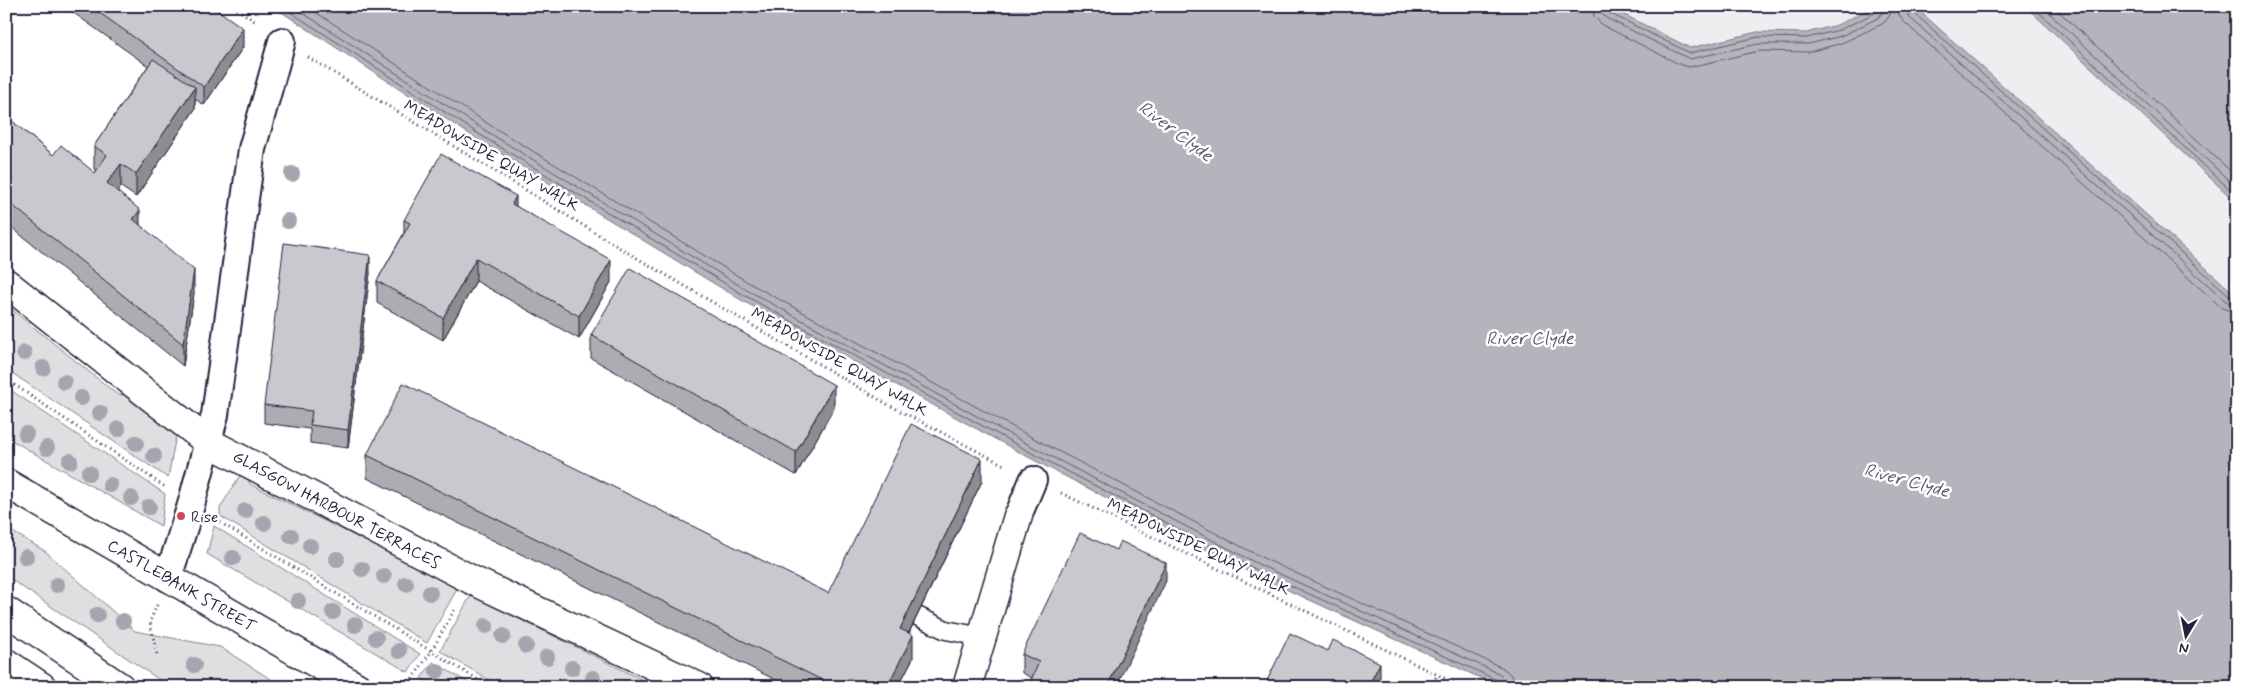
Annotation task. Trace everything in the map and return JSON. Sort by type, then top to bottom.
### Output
[{"type":"street","points":[[168,578],[192,505],[215,415],[252,149],[282,41]]},
{"type":"street","name":"GLASGOW HARBOUR TERRACES","points":[[6,283],[208,442],[472,580],[699,687]]},
{"type":"street","points":[[967,687],[1018,516],[1033,480]]},
{"type":"street","name":"CASTLEBANK STREET","points":[[6,483],[357,687]]},
{"type":"street","points":[[6,611],[120,687]]},
{"type":"street","points":[[6,663],[42,687]]},
{"type":"lane","points":[[918,616],[946,630],[982,637]]},
{"type":"path","name":"MEADOWSIDE QUAY WALK","points":[[234,6],[282,41],[630,254],[887,404],[1033,480],[1463,687]]},
{"type":"path","points":[[6,379],[192,505],[490,687]]},
{"type":"path","points":[[157,654],[150,621],[168,578]]},
{"type":"path","points":[[412,679],[431,652],[472,580]]},
{"type":"path","points":[[1431,687],[1437,675]]},
{"type":"shaded area","points":[[1607,6],[1875,6],[1837,25],[1806,33],[1757,32],[1690,48]]},
{"type":"shaded area","points":[[1914,6],[2237,6],[2237,296]]},
{"type":"shaded area","points":[[6,305],[118,395],[131,394],[177,430],[168,478],[6,369]]},
{"type":"shaded area","points":[[6,387],[165,494],[161,526],[6,437]]},
{"type":"shaded area","points":[[244,469],[250,484],[458,587],[427,643],[220,516],[220,508]]},
{"type":"shaded area","points":[[214,526],[420,654],[408,672],[207,554]]},
{"type":"shaded area","points":[[6,528],[45,551],[135,631],[220,647],[283,687],[170,687],[6,576]]},
{"type":"shaded area","points":[[471,595],[657,687],[501,687],[440,651]]},
{"type":"shaded area","points":[[433,662],[476,687],[436,687],[421,678]]},
{"type":"water","name":"River Clyde","points":[[272,6],[1607,6],[1690,48],[1757,32],[1806,33],[1837,25],[1875,6],[1914,6],[2237,296],[2237,687],[1500,687],[1257,576],[1028,457],[741,300],[480,141]]},
{"type":"water","points":[[2025,6],[2237,6],[2237,203]]},
{"type":"building","points":[[90,6],[212,6],[243,28],[204,87]]},
{"type":"building","points":[[153,59],[195,87],[136,174],[121,164],[107,183],[140,210],[133,219],[194,270],[183,344],[6,200],[6,116],[53,155],[61,145],[95,173],[107,155],[94,146]]},
{"type":"building","points":[[441,154],[516,196],[512,204],[611,260],[579,316],[476,258],[443,318],[377,281],[410,223],[404,220]]},
{"type":"building","points":[[284,243],[370,255],[348,430],[310,425],[312,411],[264,405]]},
{"type":"building","points":[[630,268],[834,385],[796,452],[591,335]]},
{"type":"building","points":[[403,383],[828,593],[911,424],[982,459],[900,629],[913,635],[887,687],[836,687],[367,455]]},
{"type":"building","points":[[1080,533],[1116,550],[1120,541],[1166,563],[1107,687],[1028,687],[1039,662],[1022,654]]},
{"type":"building","points":[[1290,633],[1328,651],[1333,640],[1380,663],[1368,687],[1264,687]]},
{"type":"place","name":"Rise","points":[[181,516]]}]
